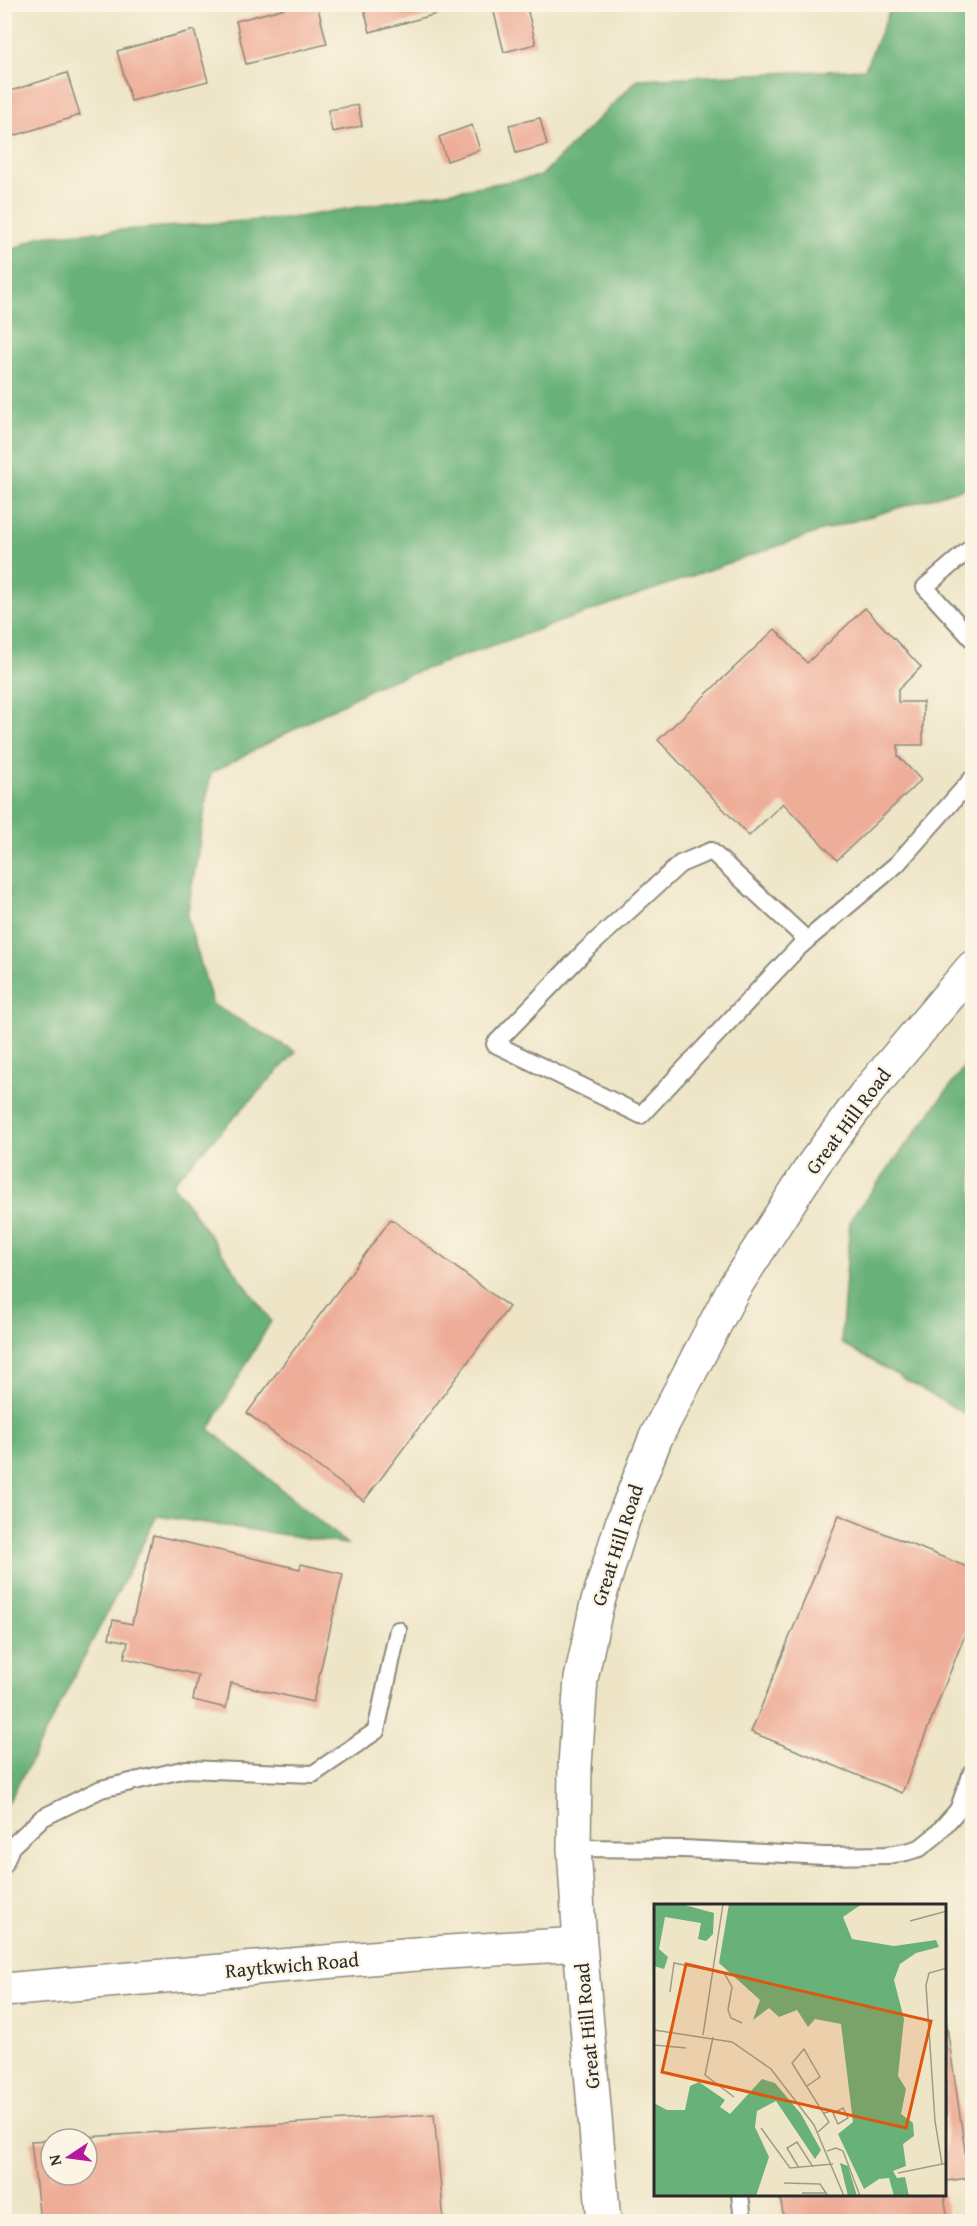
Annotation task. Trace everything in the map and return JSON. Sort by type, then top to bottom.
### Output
[{"type":"street","name":"Great Hill Road","points":[[603,2222],[574,1848],[575,1765],[581,1679],[599,1597],[623,1520],[656,1437],[734,1288],[813,1165],[865,1095],[972,969]]},
{"type":"street","name":"Raytkwich Road","points":[[4,1990],[416,1954],[580,1944]]},
{"type":"lane","points":[[972,547],[925,587],[972,639]]},
{"type":"lane","points":[[807,940],[711,850],[680,864],[585,951],[495,1044],[641,1115],[796,949],[807,940],[897,864],[972,779]]},
{"type":"lane","points":[[4,1865],[11,1847],[42,1818],[101,1789],[186,1769],[313,1774],[376,1731],[398,1630]]},
{"type":"lane","points":[[574,1848],[682,1849],[825,1856],[887,1855],[906,1852],[920,1848],[935,1836],[958,1810],[972,1772]]},
{"type":"lane","points":[[740,2196],[743,2222]]},
{"type":"green space","points":[[892,5],[972,5],[972,486],[827,529],[376,686],[211,773],[187,917],[213,1005],[296,1052],[172,1183],[271,1321],[209,1429],[347,1544],[157,1516],[5,1808],[5,254],[40,236],[299,217],[541,176],[638,79],[865,69]]},
{"type":"green space","points":[[972,1057],[972,1418],[841,1343],[850,1220]]},
{"type":"building","points":[[301,4],[317,4],[327,44],[246,64],[236,21]]},
{"type":"building","points":[[492,4],[526,4],[536,44],[504,52]]},
{"type":"building","points":[[363,5],[446,5],[448,11],[370,32]]},
{"type":"building","points":[[194,30],[208,81],[131,101],[117,51]]},
{"type":"building","points":[[67,73],[80,115],[4,139],[4,93]]},
{"type":"building","points":[[358,105],[362,126],[332,132],[328,110]]},
{"type":"building","points":[[540,118],[547,145],[516,153],[509,125]]},
{"type":"building","points":[[472,125],[480,150],[447,161],[439,137]]},
{"type":"building","points":[[865,608],[921,667],[898,690],[898,702],[923,702],[923,745],[898,745],[898,756],[921,780],[837,860],[783,803],[749,836],[658,740],[775,629],[807,663]]},
{"type":"building","points":[[391,1219],[509,1307],[364,1501],[247,1413]]},
{"type":"building","points":[[839,1515],[972,1569],[972,1617],[902,1793],[751,1732]]},
{"type":"building","points":[[153,1535],[300,1569],[301,1564],[343,1574],[313,1702],[231,1683],[226,1708],[193,1700],[198,1675],[124,1658],[128,1642],[109,1638],[113,1620],[132,1624]]},
{"type":"building","points":[[947,2027],[969,2178],[947,2181]]},
{"type":"building","points":[[434,2114],[444,2222],[40,2222],[31,2141],[39,2141],[39,2187],[99,2187],[99,2136]]},
{"type":"building","points":[[780,2196],[944,2196],[948,2222],[784,2222]]}]
